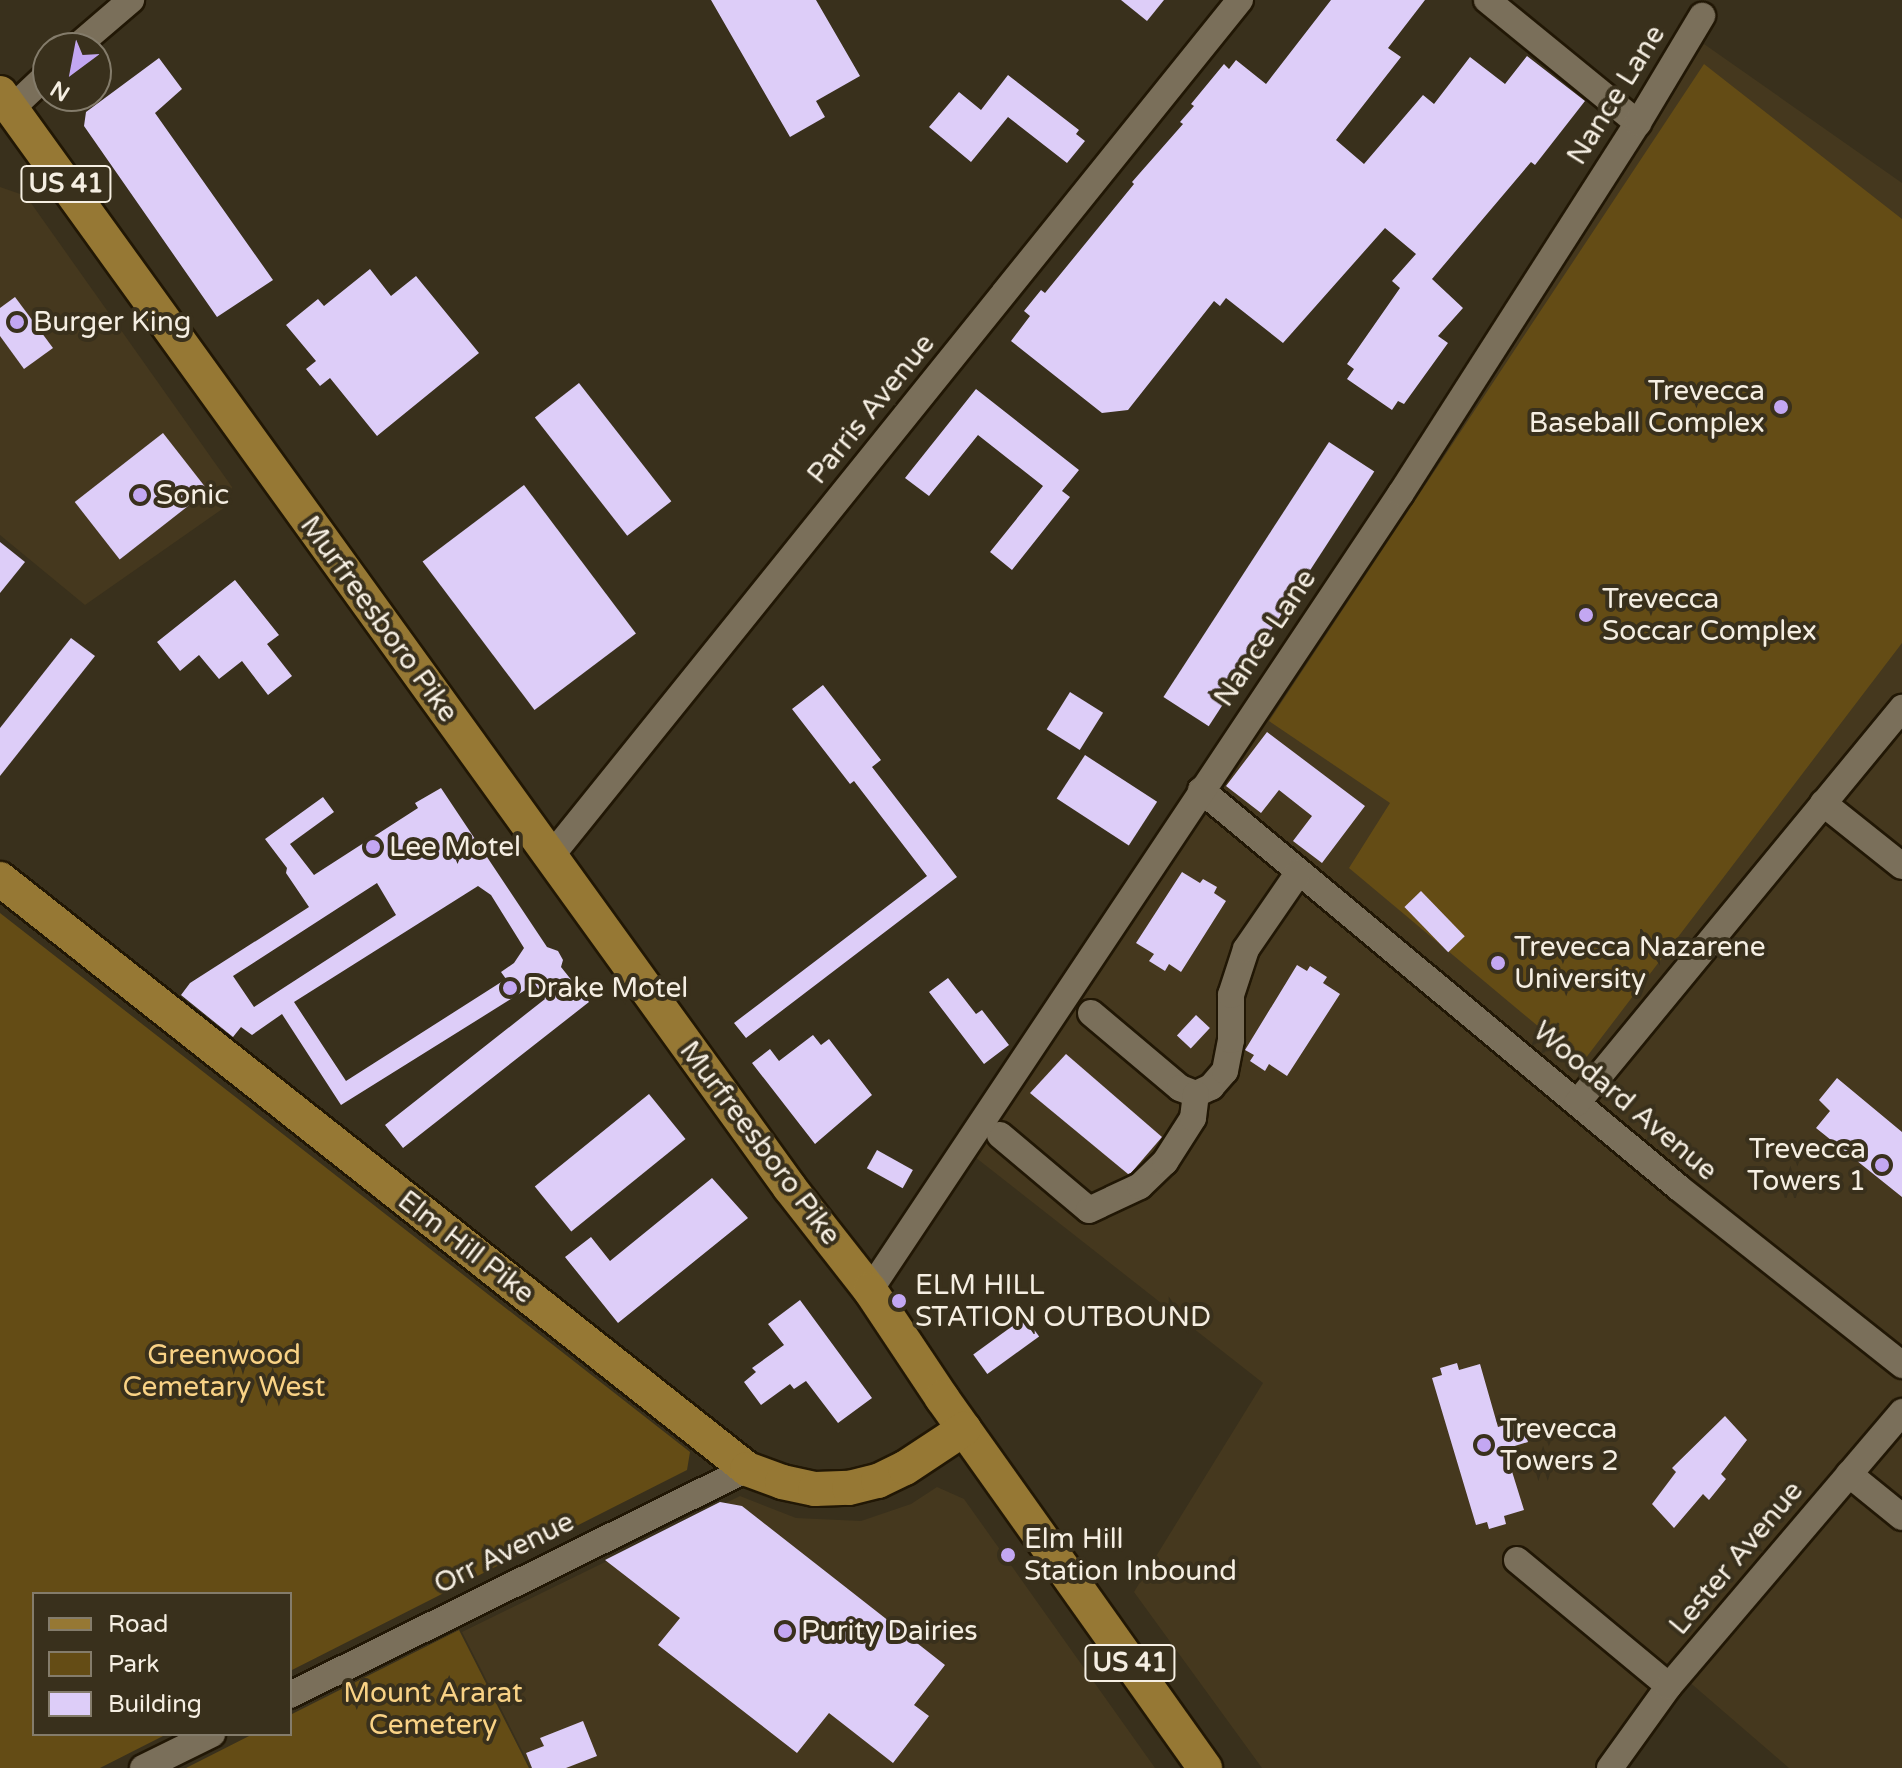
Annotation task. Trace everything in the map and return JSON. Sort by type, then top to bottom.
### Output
[{"type":"main road","name":"Murfreesboro Pike","points":[[4,108],[790,1188],[870,1290],[964,1429],[1205,1768]]},
{"type":"main road","name":"Elm Hill Pike","points":[[0,879],[747,1469],[815,1489],[849,1488],[878,1481],[905,1468],[964,1429]]},
{"type":"street","points":[[94,32],[131,0]]},
{"type":"street","name":"Parris Avenue","points":[[551,856],[1240,0]]},
{"type":"street","points":[[1487,0],[1638,123]]},
{"type":"street","name":"Nance Lane","points":[[870,1290],[919,1211],[966,1150],[1201,790],[1401,493],[1638,123],[1702,16]]},
{"type":"street","points":[[4,108],[32,86]]},
{"type":"street","points":[[1577,1103],[1902,708]]},
{"type":"street","name":"Woodard Avenue","points":[[1201,790],[1577,1103],[1902,1365]]},
{"type":"street","points":[[1823,803],[1902,866]]},
{"type":"street","points":[[1091,1013],[1180,1088],[1196,1094],[1211,1087],[1225,1071],[1231,1040],[1231,995],[1246,949],[1299,872]]},
{"type":"street","points":[[1000,1135],[1089,1210],[1140,1186],[1165,1162],[1193,1118],[1196,1094]]},
{"type":"street","name":"Lester Avenue","points":[[1595,1768],[1616,1758],[1669,1686],[1902,1412]]},
{"type":"street","name":"Orr Avenue","points":[[292,1694],[747,1469]]},
{"type":"street","points":[[1849,1474],[1902,1517]]},
{"type":"street","points":[[1517,1560],[1669,1686]]},
{"type":"street","points":[[143,1768],[208,1736]]},
{"type":"shaded area","name":"Trevecca Nazarene University","points":[[1704,44],[1902,183],[1902,1768],[1789,1768],[1672,1667],[1596,1768],[1262,1768],[1134,1592],[1263,1383],[966,1150],[1221,776]]},
{"type":"shaded area","points":[[0,187],[26,196],[232,487],[228,505],[85,605],[0,535]]},
{"type":"shaded area","points":[[937,1487],[964,1499],[1155,1768],[531,1768],[462,1632],[740,1496],[796,1518],[861,1521],[911,1504]]},
{"type":"green space","points":[[1704,64],[1902,219],[1902,643],[1582,1063],[1349,868],[1390,803],[1269,721]]},
{"type":"green space","name":"Greenwood Cemetary West","points":[[0,913],[690,1452],[687,1470],[292,1670],[292,1592],[32,1592],[32,1736],[163,1736],[100,1768],[0,1768]]},
{"type":"green space","name":"Mount Ararat Cemetery","points":[[459,1630],[529,1768],[186,1768],[249,1736],[292,1736],[292,1714]]},
{"type":"building","points":[[711,0],[816,0],[860,76],[816,101],[825,117],[790,137]]},
{"type":"building","points":[[1121,0],[1164,0],[1147,21]]},
{"type":"building","points":[[1331,0],[1425,0],[1388,48],[1401,57],[1336,140],[1364,164],[1423,95],[1434,104],[1470,57],[1505,84],[1527,56],[1585,101],[1535,165],[1531,162],[1432,279],[1463,308],[1438,336],[1448,343],[1404,404],[1398,401],[1392,410],[1347,379],[1354,369],[1347,364],[1400,288],[1392,281],[1416,254],[1385,228],[1283,343],[1226,298],[1220,306],[1214,301],[1128,410],[1102,413],[1011,341],[1030,316],[1024,311],[1041,290],[1045,293],[1134,184],[1132,182],[1183,124],[1180,122],[1194,106],[1191,104],[1224,64],[1229,69],[1236,60],[1266,84]]},
{"type":"building","points":[[159,58],[182,89],[155,113],[273,280],[217,317],[84,126],[86,112],[112,112],[112,93]]},
{"type":"building","points":[[1008,75],[1079,130],[1076,134],[1085,141],[1067,163],[1008,117],[971,162],[929,127],[959,92],[981,110]]},
{"type":"building","points":[[370,269],[391,296],[416,276],[479,353],[377,436],[330,378],[320,386],[306,369],[316,361],[286,325],[318,299],[324,306]]},
{"type":"building","name":"Burger King","points":[[15,297],[53,348],[24,369],[0,336],[0,308]]},
{"type":"building","points":[[579,383],[671,501],[627,536],[535,417]]},
{"type":"building","points":[[976,389],[1079,470],[1062,491],[1070,497],[1012,570],[990,552],[1043,486],[978,435],[929,496],[905,478]]},
{"type":"building","name":"Sonic","points":[[163,433],[208,491],[120,559],[75,502]]},
{"type":"building","points":[[1329,442],[1374,471],[1209,726],[1163,697]]},
{"type":"building","points":[[524,485],[636,634],[535,710],[423,561]]},
{"type":"building","points":[[0,542],[25,562],[0,593]]},
{"type":"building","points":[[235,580],[279,635],[267,644],[292,676],[268,695],[242,661],[219,679],[199,655],[180,671],[157,642]]},
{"type":"building","points":[[71,638],[95,656],[0,776],[0,728]]},
{"type":"building","points":[[823,685],[881,760],[872,767],[957,877],[746,1038],[734,1023],[927,876],[854,781],[850,784],[792,709]]},
{"type":"building","points":[[1070,692],[1103,713],[1080,750],[1047,729]]},
{"type":"building","points":[[1267,732],[1365,806],[1322,863],[1293,841],[1312,816],[1279,790],[1261,813],[1226,786]]},
{"type":"building","points":[[1085,755],[1157,802],[1129,845],[1057,799]]},
{"type":"building","points":[[441,788],[547,947],[558,951],[563,960],[561,967],[589,1002],[403,1148],[385,1125],[545,999],[535,984],[341,1105],[282,1014],[252,1035],[241,1027],[233,1037],[181,995],[190,983],[309,907],[286,873],[287,868],[265,839],[323,797],[334,812],[290,844],[314,875],[418,808],[415,803]],"holes":[[[377,883],[396,915],[254,1007],[233,976]],[[478,886],[491,895],[524,948],[514,963],[501,972],[506,979],[346,1081],[294,1002]]]},
{"type":"building","points":[[1182,872],[1200,883],[1203,879],[1217,887],[1214,893],[1226,901],[1181,972],[1169,964],[1165,971],[1149,961],[1154,954],[1136,943]]},
{"type":"building","points":[[1421,891],[1465,936],[1448,952],[1404,907]]},
{"type":"building","points":[[1297,965],[1307,971],[1310,966],[1327,977],[1323,983],[1340,994],[1287,1076],[1269,1064],[1265,1071],[1250,1061],[1254,1055],[1245,1050]]},
{"type":"building","points":[[948,978],[976,1014],[982,1010],[1009,1045],[984,1064],[929,992]]},
{"type":"building","points":[[1196,1015],[1210,1028],[1191,1048],[1177,1035]]},
{"type":"building","points":[[813,1035],[821,1045],[829,1039],[872,1095],[815,1144],[752,1063],[770,1049],[779,1061]]},
{"type":"building","points":[[1066,1054],[1162,1137],[1131,1173],[1128,1174],[1030,1093]]},
{"type":"building","name":"Trevecca Towers 1","points":[[1837,1078],[1902,1132],[1902,1197],[1816,1128],[1830,1111],[1819,1100]]},
{"type":"building","points":[[649,1094],[686,1139],[571,1232],[535,1187]]},
{"type":"building","points":[[877,1150],[913,1170],[903,1188],[867,1168]]},
{"type":"building","points":[[712,1178],[748,1218],[618,1323],[565,1257],[591,1237],[610,1261]]},
{"type":"building","points":[[800,1300],[872,1398],[838,1423],[806,1381],[794,1389],[790,1384],[761,1405],[744,1382],[756,1372],[752,1368],[784,1345],[768,1324]]},
{"type":"building","points":[[1025,1317],[1039,1336],[987,1374],[973,1355]]},
{"type":"building","name":"Trevecca Towers 2","points":[[1457,1363],[1459,1370],[1480,1364],[1498,1427],[1521,1420],[1528,1442],[1505,1449],[1524,1510],[1504,1516],[1506,1524],[1489,1529],[1487,1522],[1476,1525],[1432,1378],[1442,1375],[1440,1368]]},
{"type":"building","points":[[1725,1416],[1747,1440],[1721,1474],[1726,1479],[1709,1500],[1703,1494],[1674,1528],[1652,1504],[1676,1472],[1672,1468]]},
{"type":"building","name":"Purity Dairies","points":[[720,1502],[742,1506],[945,1665],[914,1705],[929,1716],[893,1763],[829,1713],[797,1753],[658,1645],[680,1618],[605,1560]]},
{"type":"building","points":[[583,1721],[597,1756],[566,1768],[532,1768],[526,1753],[544,1746],[540,1738]]},
{"type":"place","name":"Burger King","points":[[17,322]]},
{"type":"place","name":"Trevecca Baseball Complex","points":[[1781,407]]},
{"type":"place","name":"Sonic","points":[[140,495]]},
{"type":"place","name":"Trevecca Soccar Complex","points":[[1586,615]]},
{"type":"place","name":"Lee Motel","points":[[373,847]]},
{"type":"place","name":"Trevecca Nazarene University","points":[[1498,963]]},
{"type":"place","name":"Drake Motel","points":[[510,988]]},
{"type":"place","name":"Trevecca Towers 1","points":[[1882,1165]]},
{"type":"place","name":"ELM HILL STATION OUTBOUND","points":[[899,1301]]},
{"type":"place","name":"Trevecca Towers 2","points":[[1484,1445]]},
{"type":"place","name":"Elm Hill Station Inbound","points":[[1008,1555]]},
{"type":"place","name":"Purity Dairies","points":[[785,1631]]}]
